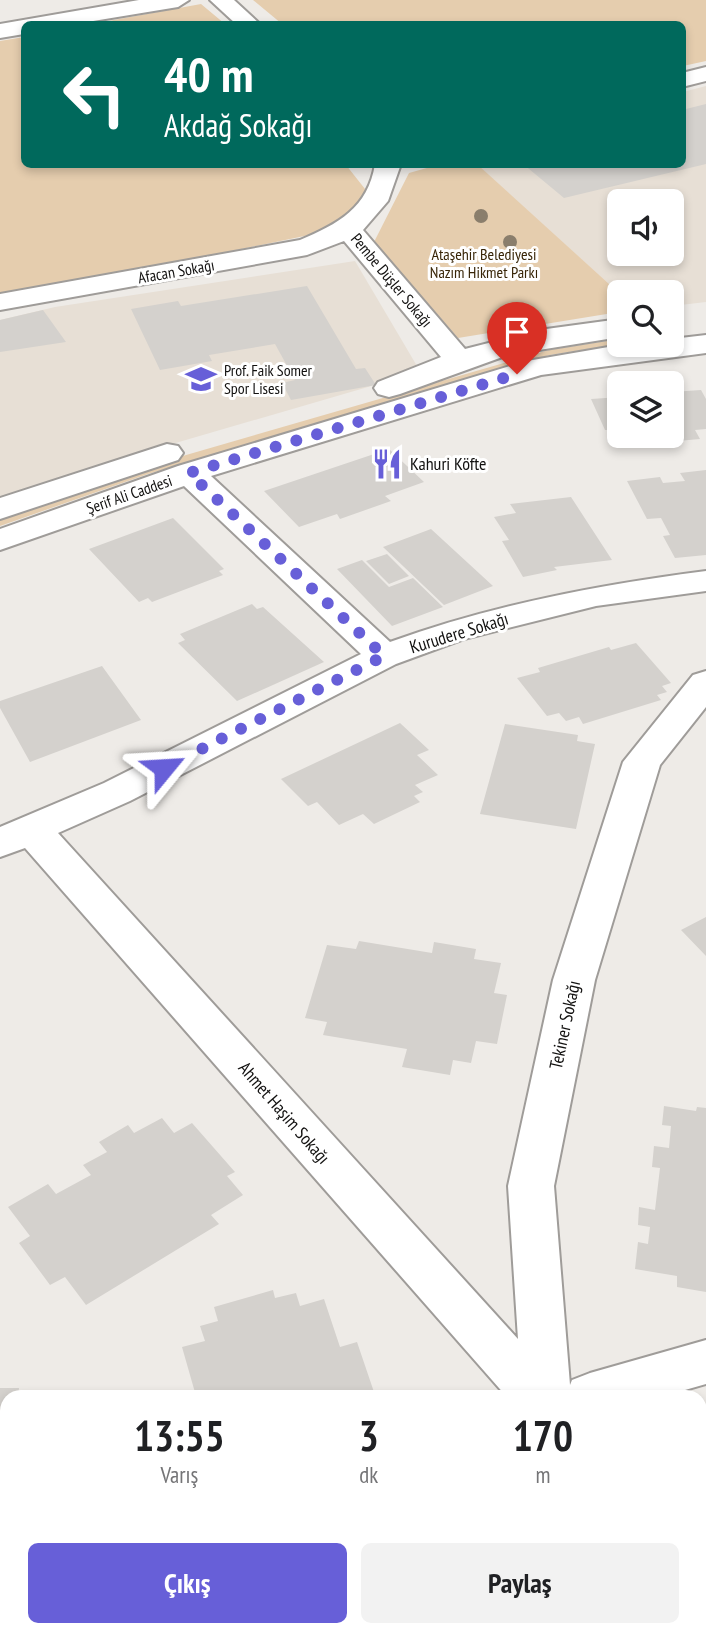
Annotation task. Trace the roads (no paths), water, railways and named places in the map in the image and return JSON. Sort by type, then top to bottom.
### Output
[{"type":"street","points":[[55,21],[177,0]]},
{"type":"street","points":[[221,0],[246,21]]},
{"type":"street","points":[[0,31],[21,28]]},
{"type":"street","points":[[686,79],[706,74]]},
{"type":"street","name":"Pembe Düşler Sokağı","points":[[388,168],[387,177],[372,209],[348,229],[459,360]]},
{"type":"street","name":"Afacan Sokağı","points":[[0,302],[307,247],[348,229]]},
{"type":"street","points":[[684,321],[706,318]]},
{"type":"street","name":"Şerif Ali Caddesi","points":[[0,509],[163,454],[422,378],[459,360],[544,337],[607,330]]},
{"type":"street","name":"Şerif Ali Caddesi","points":[[0,540],[189,473],[537,367],[622,352],[706,344]]},
{"type":"street","points":[[189,473],[384,656]]},
{"type":"street","name":"Kurudere Sokağı","points":[[16,836],[117,792],[384,656],[453,631],[596,596],[706,581]]},
{"type":"street","name":"Tekiner Sokağı","points":[[546,1390],[531,1186],[574,981],[642,762],[706,683]]},
{"type":"street","name":"Ahmet Haşim Sokağı","points":[[16,836],[187,1000],[316,1151],[532,1390]]},
{"type":"street","points":[[611,1390],[706,1363]]},
{"type":"place","name":"Prof. Faik Somer Spor Lisesi","points":[[201,379]]},
{"type":"place","name":"Kahuri Köfte","points":[[387,464]]},
{"type":"park label","name":"Ataşehir Belediyesi Nazım Hikmet Parkı","points":[[484,263]]}]
